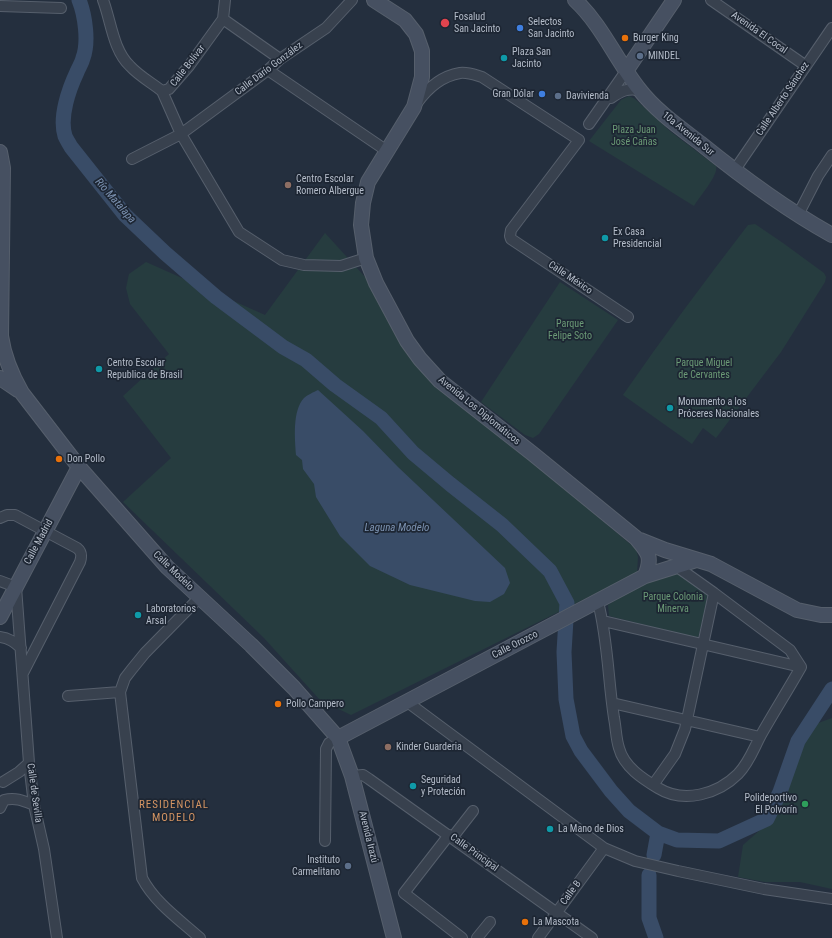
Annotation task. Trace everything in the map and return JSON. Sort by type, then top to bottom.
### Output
[{"type":"street","name":"Calle Bolívar","points":[[103,0],[113,34],[123,57],[130,66],[162,91],[169,89],[189,66],[223,19],[225,0]]},
{"type":"street","name":"Calle Darío González","points":[[132,159],[181,134],[268,70],[280,59],[326,28],[352,0]]},
{"type":"street","name":"Avenida Los Diplomáticos","points":[[374,0],[405,20],[416,34],[422,51],[422,77],[414,107],[368,182],[363,203],[361,225],[366,258],[376,283],[406,340],[420,359],[440,381],[636,538],[648,551],[650,559],[645,576]]},
{"type":"street","points":[[589,124],[605,103],[674,0]]},
{"type":"street","name":"Avenida El Cocal","points":[[711,0],[806,66]]},
{"type":"street","name":"10a Avenida Sur","points":[[579,1],[639,90],[673,122],[734,171],[798,215],[832,235]]},
{"type":"street","points":[[0,6],[61,8]]},
{"type":"street","points":[[223,19],[280,59]]},
{"type":"street","name":"Calle Alberto Sánchez","points":[[734,171],[832,28]]},
{"type":"street","points":[[268,70],[387,151]]},
{"type":"street","name":"Calle México","points":[[414,107],[427,90],[454,75],[468,73],[482,77],[578,140],[511,230],[511,239],[628,317]]},
{"type":"street","points":[[605,103],[619,92],[627,89],[639,90]]},
{"type":"street","points":[[162,91],[181,134],[239,232],[282,260],[304,265],[341,266],[366,258]]},
{"type":"street","name":"Calle Modelo","points":[[0,152],[3,168],[0,336],[8,366],[22,393],[79,467],[167,567],[251,645],[294,688],[338,738]]},
{"type":"street","points":[[798,215],[818,176],[832,155]]},
{"type":"street","name":"Calle Modelo","points":[[0,378],[22,393]]},
{"type":"street","name":"Calle Madrid","points":[[0,617],[79,467]]},
{"type":"street","points":[[0,518],[7,515],[15,515],[80,550],[82,557],[23,674]]},
{"type":"street","name":"Avenida Los Diplomáticos","points":[[636,538],[665,550],[711,564],[797,610],[821,615],[832,615]]},
{"type":"street","name":"Calle Orozco","points":[[338,738],[645,576],[696,560]]},
{"type":"street","points":[[676,566],[790,650],[801,667]]},
{"type":"street","points":[[0,581],[16,587]]},
{"type":"street","name":"Calle de Sevilla","points":[[16,587],[29,763],[34,805],[44,849],[57,938]]},
{"type":"street","points":[[653,785],[675,754],[685,729],[714,593]]},
{"type":"street","points":[[200,597],[145,653],[125,678],[120,692],[142,878],[154,897],[200,938]]},
{"type":"street","points":[[598,602],[603,621],[619,750],[626,762],[635,772],[667,794],[686,796],[705,794],[722,787],[739,774],[801,667]]},
{"type":"street","points":[[603,621],[801,667]]},
{"type":"street","points":[[0,637],[14,642],[21,648]]},
{"type":"street","points":[[68,696],[120,692]]},
{"type":"street","points":[[406,701],[604,848],[635,861],[663,868],[764,889],[832,899]]},
{"type":"street","points":[[612,703],[760,737]]},
{"type":"street","points":[[325,841],[326,749],[329,743],[338,738]]},
{"type":"street","name":"Avenida Irazú","points":[[338,738],[352,776],[394,938]]},
{"type":"street","points":[[29,763],[16,774],[1,781],[2,804],[16,798],[34,805]]},
{"type":"street","name":"Calle Principal","points":[[352,776],[363,775],[369,779],[592,938]]},
{"type":"street","points":[[462,938],[404,893],[473,811]]},
{"type":"street","name":"Calle B","points":[[538,938],[604,848]]},
{"type":"street","points":[[478,938],[490,922]]},
{"type":"green space","name":"Plaza Juan José Cañas","points":[[629,96],[635,99],[671,132],[716,166],[715,175],[694,206],[589,141],[621,100]]},
{"type":"green space","name":"Parque Miguel de Cervantes","points":[[755,224],[824,273],[826,277],[825,282],[781,352],[716,438],[703,428],[692,444],[623,395],[684,309],[748,225]]},
{"type":"green space","points":[[325,233],[366,278],[406,352],[436,386],[510,443],[636,549],[638,557],[637,573],[351,715],[320,700],[264,638],[123,502],[171,458],[123,396],[169,354],[130,304],[126,288],[129,274],[146,262],[265,315]]},
{"type":"green space","name":"Parque Felipe Soto","points":[[560,282],[618,320],[539,434],[533,438],[525,435],[481,402]]},
{"type":"green space","name":"Parque Colonia Minerva","points":[[674,574],[682,575],[709,595],[698,638],[609,616],[608,605],[647,580]]},
{"type":"green space","name":"Polideportivo El Polvorín","points":[[832,718],[832,889],[800,882],[765,882],[738,877],[743,845],[767,824],[788,784],[801,744],[813,725]]},
{"type":"water","name":"Laguna Modelo","points":[[318,390],[363,431],[398,467],[505,568],[510,583],[504,594],[490,602],[475,601],[410,585],[370,566],[340,536],[316,497],[314,484],[303,469],[302,460],[296,455],[295,425],[300,404],[304,398]]},
{"type":"waterway","name":"Río Matalapa","points":[[79,0],[83,13],[86,37],[85,52],[68,95],[63,120],[65,136],[71,147],[125,215],[165,253],[216,297],[283,347],[306,360],[335,385],[381,418],[413,453],[502,525],[550,571],[567,603],[564,652],[566,699],[573,736],[581,751],[611,791],[629,811],[658,833],[677,840],[719,841],[767,819],[780,792],[798,741],[832,689]]},
{"type":"waterway","points":[[654,855],[658,833]]},
{"type":"waterway","points":[[649,875],[649,918],[656,938]]},
{"type":"place","name":"Fosalud San Jacinto","points":[[445,23]]},
{"type":"place","name":"Selectos San Jacinto","points":[[520,28]]},
{"type":"place","name":"Burger King","points":[[625,38]]},
{"type":"place","name":"MINDEL","points":[[640,56]]},
{"type":"place","name":"Plaza San Jacinto","points":[[504,58]]},
{"type":"place","name":"Gran Dólar","points":[[542,94]]},
{"type":"place","name":"Davivienda","points":[[558,96]]},
{"type":"place","name":"Centro Escolar Romero Albergue","points":[[288,185]]},
{"type":"place","name":"Ex Casa Presidencial","points":[[605,238]]},
{"type":"place","name":"Centro Escolar Republica de Brasil","points":[[99,369]]},
{"type":"place","name":"Monumento a los Próceres Nacionales","points":[[670,408]]},
{"type":"place","name":"Don Pollo","points":[[59,459]]},
{"type":"place","name":"Laboratorios Arsal","points":[[138,615]]},
{"type":"place","name":"Pollo Campero","points":[[278,704]]},
{"type":"place","name":"Kinder Guarderia","points":[[388,747]]},
{"type":"place","name":"Seguridad y Proteción","points":[[413,786]]},
{"type":"place","name":"Polideportivo El Polvorín","points":[[805,804]]},
{"type":"place","name":"La Mano de Dios","points":[[550,829]]},
{"type":"place","name":"Instituto Carmelitano","points":[[348,866]]},
{"type":"place","name":"La Mascota","points":[[525,922]]},
{"type":"district","name":"RESIDENCIAL MODELO","points":[[174,811]]}]
